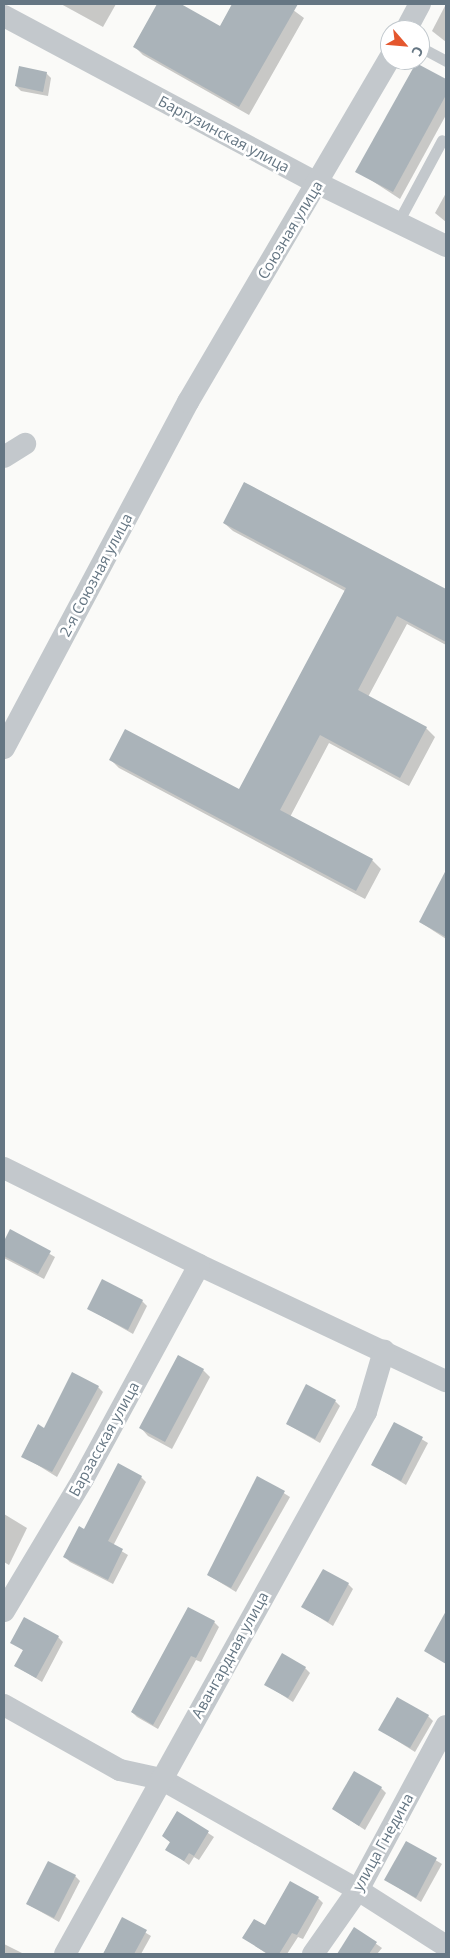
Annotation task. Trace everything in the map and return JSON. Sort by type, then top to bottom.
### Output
[{"type":"street","points":[[411,20],[420,4]]},
{"type":"street","name":"Баргузинская улица","points":[[4,16],[317,184],[446,246]]},
{"type":"street","name":"Союзная улица","points":[[188,402],[383,70]]},
{"type":"street","name":"2-я Союзная улица","points":[[4,748],[188,402]]},
{"type":"street","points":[[4,457],[25,444]]},
{"type":"street","points":[[5,1172],[446,1381]]},
{"type":"street","name":"Барзасская улица","points":[[4,1611],[84,1479],[199,1265]]},
{"type":"street","name":"Авангардная улица","points":[[65,1954],[160,1779],[366,1412],[384,1351]]},
{"type":"street","points":[[4,1705],[120,1770],[160,1779],[358,1890],[446,1946]]},
{"type":"street","name":"улица Гнедина","points":[[314,1954],[358,1890],[446,1726]]},
{"type":"lane","points":[[430,52],[446,61]]},
{"type":"lane","points":[[397,224],[445,138]]},
{"type":"building","points":[[157,4],[181,4],[220,26],[232,4],[298,4],[239,107],[133,47]]},
{"type":"building","points":[[19,66],[47,72],[43,92],[15,86]]},
{"type":"building","points":[[412,70],[429,70],[446,79],[446,95],[393,192],[355,172]]},
{"type":"building","points":[[244,482],[446,589],[446,642],[397,616],[358,690],[427,727],[400,778],[320,735],[280,810],[373,859],[356,891],[109,760],[125,729],[239,789],[346,588],[223,523]]},
{"type":"building","points":[[446,870],[446,937],[419,922]]},
{"type":"building","points":[[10,1229],[51,1251],[38,1274],[4,1256],[4,1241]]},
{"type":"building","points":[[102,1279],[143,1300],[128,1330],[87,1309]]},
{"type":"building","points":[[178,1355],[204,1369],[165,1442],[139,1428]]},
{"type":"building","points":[[72,1372],[99,1386],[52,1472],[21,1457],[38,1424],[44,1428]]},
{"type":"building","points":[[306,1384],[336,1400],[315,1439],[286,1424]]},
{"type":"building","points":[[394,1422],[423,1437],[401,1481],[371,1465]]},
{"type":"building","points":[[118,1463],[142,1476],[108,1541],[123,1549],[108,1580],[63,1557],[79,1526],[84,1529]]},
{"type":"building","points":[[257,1476],[285,1491],[231,1588],[207,1575]]},
{"type":"building","points":[[323,1569],[349,1583],[328,1622],[301,1607]]},
{"type":"building","points":[[188,1607],[215,1621],[196,1658],[191,1656],[153,1725],[131,1712]]},
{"type":"building","points":[[446,1611],[446,1664],[424,1651]]},
{"type":"building","points":[[24,1617],[59,1636],[36,1678],[14,1666],[23,1650],[10,1643]]},
{"type":"building","points":[[282,1653],[306,1667],[288,1698],[264,1685]]},
{"type":"building","points":[[397,1697],[429,1715],[410,1748],[378,1730]]},
{"type":"building","points":[[354,1771],[382,1787],[359,1826],[332,1809]]},
{"type":"building","points":[[177,1811],[209,1831],[194,1856],[189,1853],[184,1861],[165,1850],[170,1842],[162,1836]]},
{"type":"building","points":[[406,1841],[437,1858],[416,1898],[384,1880]]},
{"type":"building","points":[[48,1861],[76,1875],[54,1918],[26,1904]]},
{"type":"building","points":[[290,1881],[319,1897],[297,1935],[292,1933],[279,1954],[268,1954],[242,1938],[254,1919],[265,1925]]},
{"type":"building","points":[[122,1917],[147,1930],[134,1954],[103,1954]]},
{"type":"building","points":[[354,1927],[377,1942],[369,1954],[337,1954]]}]
